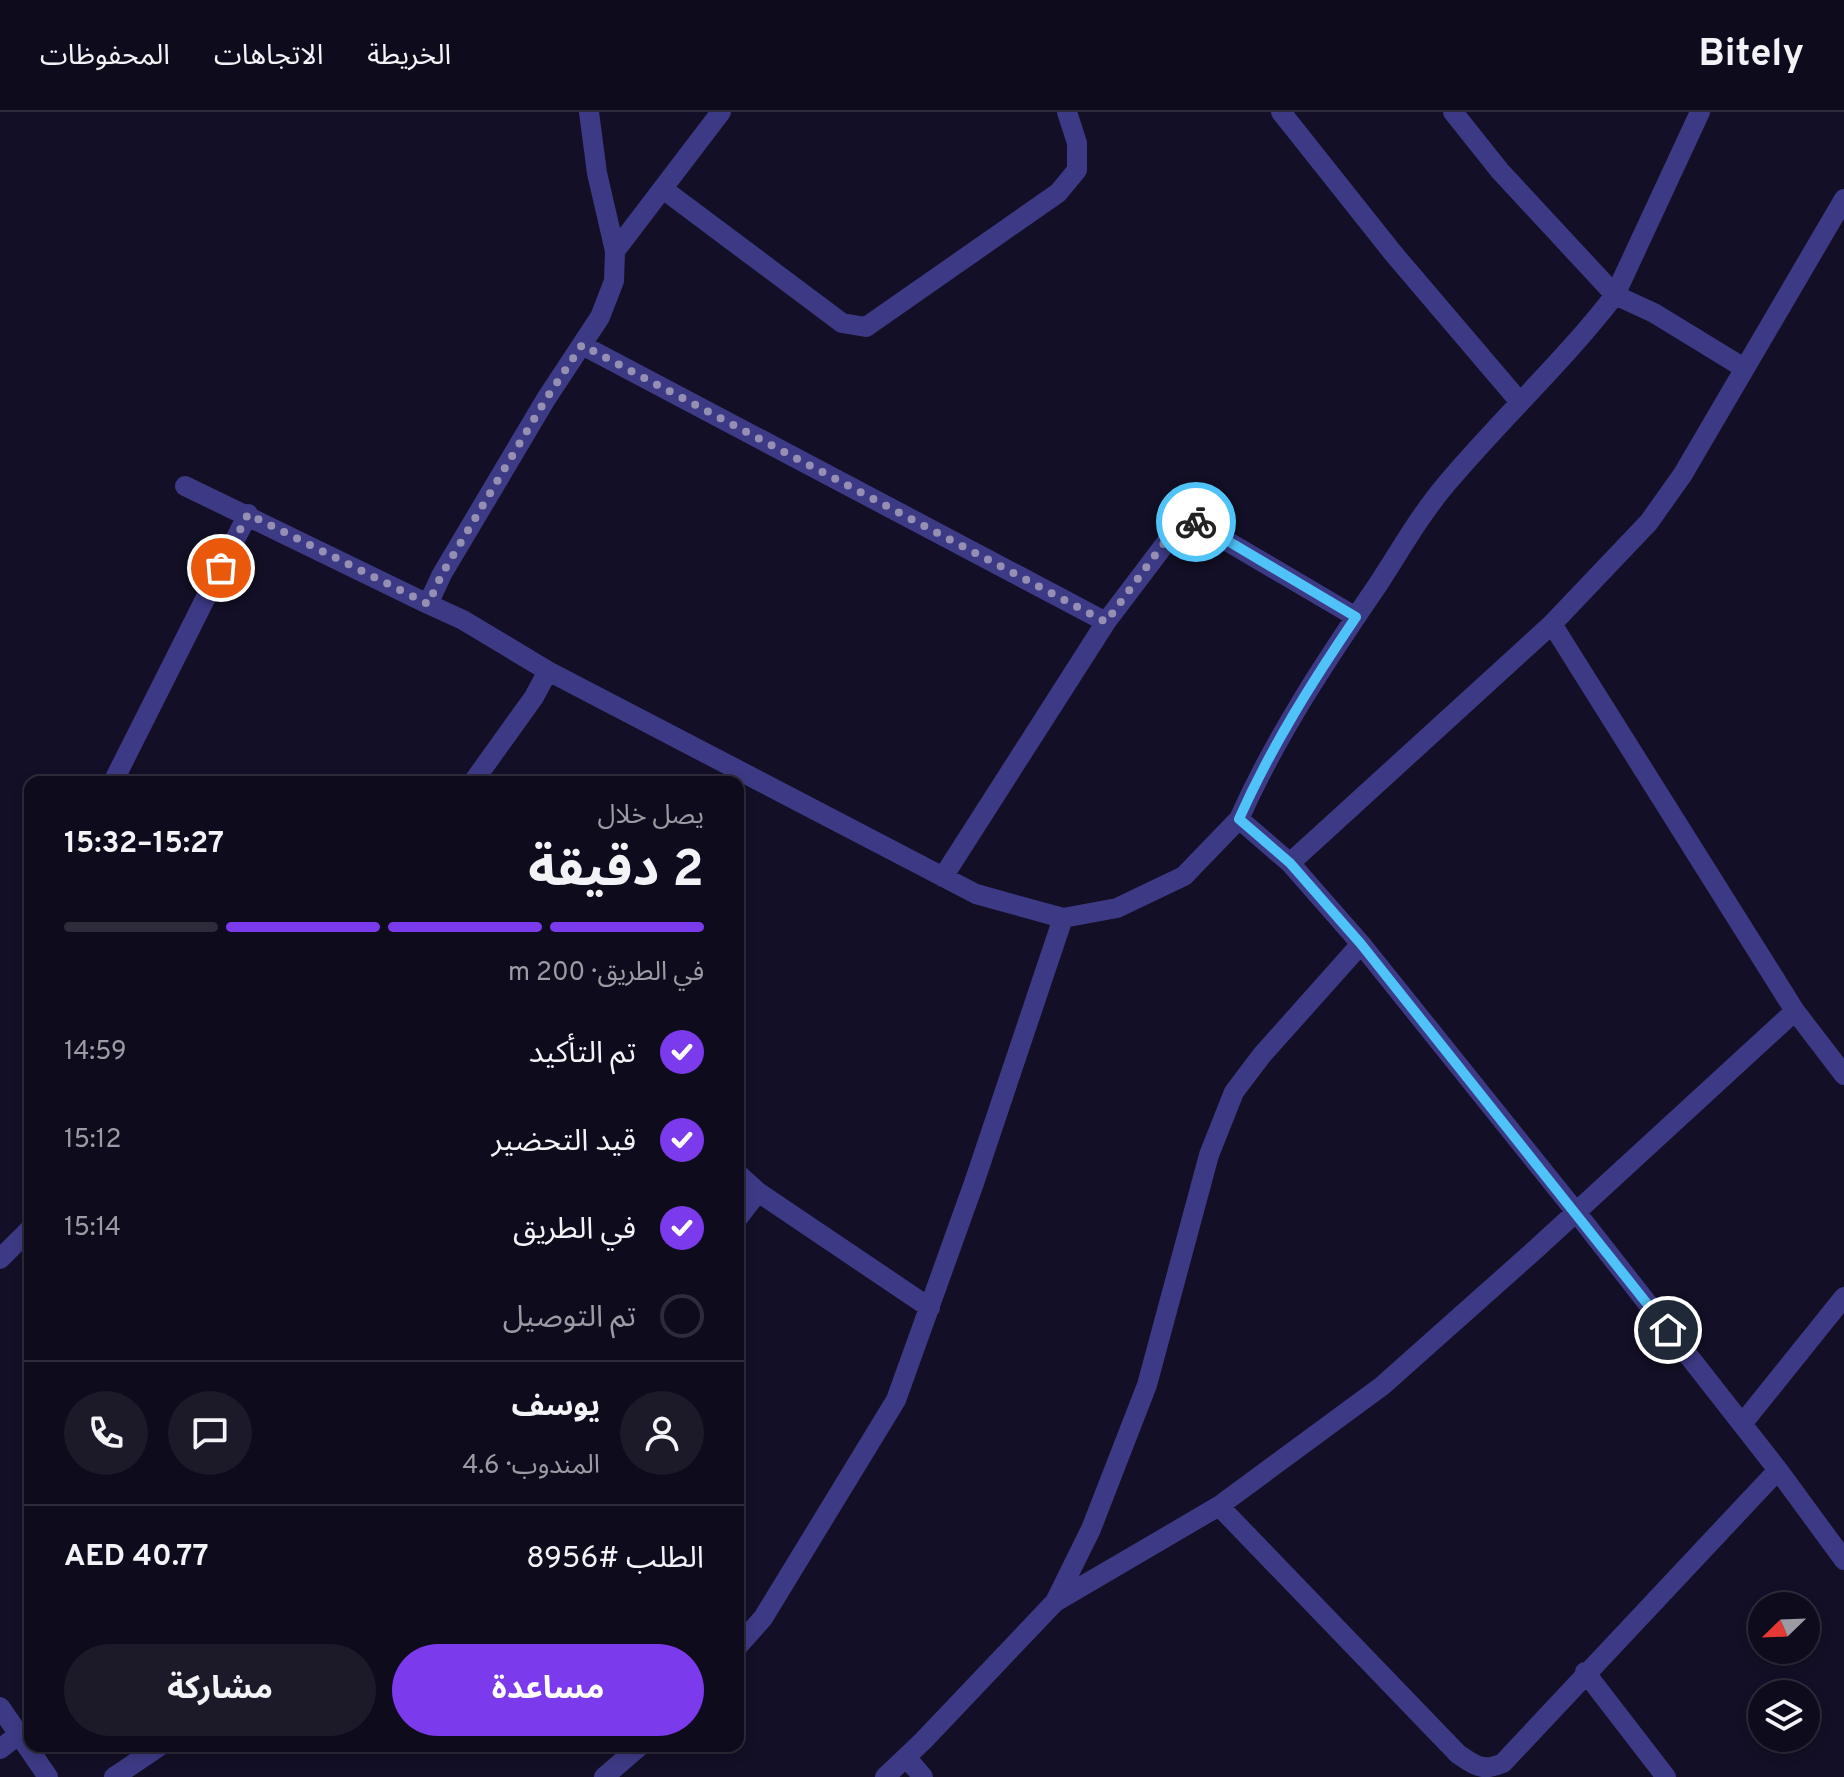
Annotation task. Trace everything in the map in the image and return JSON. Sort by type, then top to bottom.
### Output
[{"type":"street","points":[[428,604],[442,574],[546,399],[600,317],[614,281],[615,251],[597,173],[589,112]]},
{"type":"street","points":[[615,251],[721,112]]},
{"type":"street","points":[[663,189],[842,323],[866,327],[1058,193],[1077,170],[1077,143],[1067,112]]},
{"type":"street","points":[[1281,112],[1393,253],[1519,401]]},
{"type":"street","points":[[1453,112],[1500,171],[1615,295],[1654,313],[1744,368]]},
{"type":"street","points":[[185,486],[463,620],[548,671],[976,894],[1063,918],[1117,908],[1184,876],[1239,819],[1262,767],[1311,682],[1445,485],[1519,401],[1579,342],[1615,295],[1700,112]]},
{"type":"street","points":[[1290,863],[1552,624],[1649,522],[1683,474],[1844,199]]},
{"type":"street","points":[[582,345],[1106,622]]},
{"type":"street","points":[[116,776],[248,514]]},
{"type":"street","points":[[943,877],[1106,622],[1184,519],[1191,520],[1356,617]]},
{"type":"street","points":[[1552,624],[1795,1011],[1844,1075]]},
{"type":"street","points":[[477,776],[534,697],[548,671]]},
{"type":"street","points":[[1239,819],[1290,863],[1361,944],[1576,1212],[1778,1470],[1844,1560]]},
{"type":"street","points":[[744,1639],[763,1618],[896,1400],[1063,918]]},
{"type":"street","points":[[1055,1602],[1091,1529],[1147,1385],[1209,1155],[1234,1092],[1262,1055],[1361,944]]},
{"type":"street","points":[[885,1777],[1055,1602],[1219,1506],[1382,1386],[1795,1011]]},
{"type":"street","points":[[744,1179],[758,1192],[930,1308]]},
{"type":"street","points":[[744,1210],[758,1192]]},
{"type":"street","points":[[0,1259],[24,1239]]},
{"type":"street","points":[[1742,1424],[1844,1297]]},
{"type":"street","points":[[1219,1506],[1458,1754],[1472,1765],[1490,1769],[1503,1763],[1585,1672],[1778,1470]]},
{"type":"street","points":[[1585,1672],[1666,1777]]},
{"type":"street","points":[[0,1707],[24,1743]]},
{"type":"street","points":[[0,1749],[18,1735]]},
{"type":"street","points":[[30,1752],[48,1777]]},
{"type":"street","points":[[114,1777],[151,1752]]},
{"type":"street","points":[[604,1777],[633,1752]]},
{"type":"street","points":[[906,1757],[923,1777]]},
{"type":"way so far","points":[[221,568],[248,514],[428,604],[442,574],[546,399],[582,345],[1106,622],[1181,520],[1196,522]]},
{"type":"route","points":[[1196,522],[1356,617],[1311,682],[1262,767],[1239,819],[1290,863],[1361,944],[1668,1330]]}]
